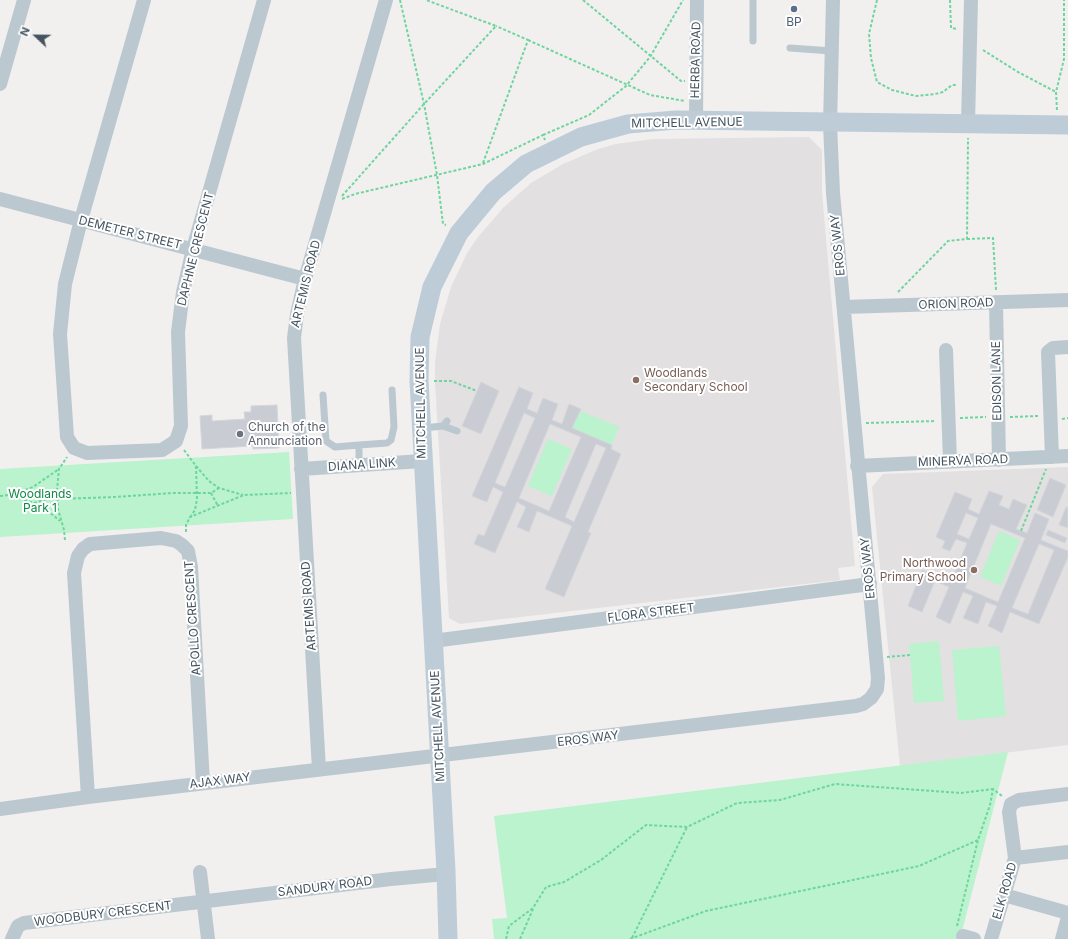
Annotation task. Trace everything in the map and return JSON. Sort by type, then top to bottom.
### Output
[{"type":"street","points":[[0,84],[24,0]]},
{"type":"street","name":"DAPHNE CRESCENT","points":[[144,0],[81,220],[65,284],[60,334],[67,436],[74,448],[87,453],[162,450],[176,441],[181,426],[178,332],[183,292],[193,249],[264,0]]},
{"type":"street","name":"ARTEMIS ROAD","points":[[319,769],[294,338],[297,314],[305,279],[386,0]]},
{"type":"street","name":"HERBA ROAD","points":[[696,111],[697,0]]},
{"type":"street","name":"EROS WAY","points":[[440,756],[856,706],[867,702],[877,689],[878,678],[870,584],[857,466],[833,193],[830,124],[833,0]]},
{"type":"street","points":[[968,128],[971,0]]},
{"type":"street","name":"MITCHELL AVENUE","points":[[448,939],[440,756],[422,461],[419,381],[420,337],[432,287],[459,233],[493,192],[526,164],[546,143],[581,137],[628,124],[696,111],[830,124],[968,128],[1063,119]]},
{"type":"street","name":"DEMETER STREET","points":[[0,199],[305,279]]},
{"type":"street","name":"ORION ROAD","points":[[844,307],[1068,300]]},
{"type":"street","name":"EDISON LANE","points":[[996,302],[999,460]]},
{"type":"street","points":[[1049,457],[1048,352],[1052,348],[1068,347]]},
{"type":"street","points":[[942,464],[946,350]]},
{"type":"street","name":"MINERVA ROAD","points":[[857,466],[942,464],[1068,456]]},
{"type":"street","name":"DIANA LINK","points":[[301,469],[422,461]]},
{"type":"street","name":"APOLLO CRESCENT","points":[[88,797],[74,573],[78,556],[83,549],[90,544],[169,539],[182,545],[188,551],[191,567],[203,783]]},
{"type":"street","name":"FLORA STREET","points":[[433,641],[870,584]]},
{"type":"street","name":"AJAX WAY","points":[[0,809],[319,769],[440,756]]},
{"type":"street","points":[[1015,802],[1068,794]]},
{"type":"street","name":"ELK ROAD","points":[[991,939],[1015,858],[1009,812],[1015,802]]},
{"type":"street","points":[[1015,858],[1068,852]]},
{"type":"street","points":[[200,872],[208,939]]},
{"type":"street","name":"SANDURY ROAD","points":[[203,902],[446,874]]},
{"type":"street","points":[[1004,895],[1068,913]]},
{"type":"street","name":"WOODBURY CRESCENT","points":[[12,939],[18,926],[24,924],[203,902]]},
{"type":"street","points":[[1062,939],[1068,917]]},
{"type":"lane","points":[[753,0],[753,41]]},
{"type":"lane","points":[[790,48],[832,51]]},
{"type":"lane","points":[[323,395],[326,441],[335,447],[387,443],[391,440],[394,427],[392,390]]},
{"type":"lane","points":[[421,428],[445,423],[457,431]]},
{"type":"lane","points":[[358,445],[360,465]]},
{"type":"path","points":[[400,0],[424,104],[437,175],[443,224],[459,233]]},
{"type":"path","points":[[426,0],[496,26],[626,86],[696,111]]},
{"type":"path","points":[[582,0],[681,82],[696,80]]},
{"type":"path","points":[[496,26],[424,104],[339,200],[355,194],[483,164],[546,143],[590,115],[626,86],[650,57],[683,0]]},
{"type":"path","points":[[877,0],[869,34],[871,58],[877,82],[892,90],[916,96],[943,92],[952,85],[969,86]]},
{"type":"path","points":[[950,0],[951,28],[964,29],[970,41],[1018,72],[1056,92]]},
{"type":"path","points":[[1063,119],[1056,92],[1064,59],[1064,0]]},
{"type":"path","points":[[483,164],[528,40]]},
{"type":"path","points":[[967,239],[968,128]]},
{"type":"path","points":[[893,306],[895,296],[948,241],[967,239],[993,238],[996,302]]},
{"type":"path","points":[[419,381],[451,381],[477,391]]},
{"type":"path","points":[[1021,531],[1046,469],[1049,457]]},
{"type":"path","points":[[193,461],[209,481],[219,488],[244,495],[292,493]]},
{"type":"path","points":[[0,496],[9,495],[33,487],[59,469],[63,463]]},
{"type":"path","points":[[186,530],[187,521],[195,510],[197,492],[196,466]]},
{"type":"path","points":[[59,469],[57,490],[65,540]]},
{"type":"path","points":[[58,499],[115,498],[197,492],[211,493],[219,488]]},
{"type":"path","points":[[34,503],[50,498],[57,490]]},
{"type":"path","points":[[211,493],[218,506]]},
{"type":"path","points":[[9,495],[34,503],[61,522]]},
{"type":"path","points":[[190,517],[244,495]]},
{"type":"path","points":[[876,658],[910,655]]},
{"type":"path","points":[[520,939],[533,908],[546,887],[564,882],[601,860],[646,825],[688,827],[737,803],[780,800],[834,784],[961,793],[993,789],[1015,802]]},
{"type":"path","points":[[964,936],[978,840],[990,805],[993,789]]},
{"type":"path","points":[[631,939],[688,827]]},
{"type":"path","points":[[631,939],[706,910],[918,866],[978,840]]},
{"type":"path","points":[[506,939],[509,926],[533,908]]},
{"type":"shaded area","name":"Woodlands Secondary School","points":[[809,137],[822,150],[822,193],[855,566],[838,568],[840,580],[460,624],[449,618],[435,362],[440,324],[451,287],[467,253],[478,237],[503,208],[531,183],[563,164],[598,149],[616,144],[653,139]]},
{"type":"shaded area","name":"Northwood Primary School","points":[[1068,467],[1068,745],[900,766],[872,487],[883,474]]},
{"type":"green space","points":[[580,411],[619,427],[612,445],[572,428]]},
{"type":"green space","points":[[548,439],[572,449],[552,496],[528,486]]},
{"type":"green space","name":"Woodlands Park 1","points":[[289,452],[293,519],[0,537],[0,469]]},
{"type":"green space","points":[[999,531],[1020,540],[1001,586],[980,577]]},
{"type":"green space","points":[[939,641],[944,701],[914,703],[909,644]]},
{"type":"green space","points":[[999,646],[1006,716],[958,721],[952,650]]},
{"type":"green space","points":[[1008,752],[960,939],[494,939],[492,919],[507,918],[494,816]]},
{"type":"building","points":[[481,382],[499,391],[481,434],[462,426]]},
{"type":"building","points":[[519,387],[533,393],[527,409],[537,413],[543,398],[558,404],[552,420],[562,424],[569,404],[581,409],[572,428],[612,445],[611,449],[621,454],[588,532],[591,533],[564,597],[545,589],[572,526],[537,511],[529,532],[517,527],[526,507],[517,502],[495,553],[474,544],[478,534],[484,536],[503,492],[493,487],[487,502],[472,496]],"holes":[[[524,413],[535,418],[505,487],[495,483]],[[550,424],[581,437],[549,511],[519,498]],[[596,444],[606,448],[574,522],[565,517]]]},
{"type":"building","name":"Church of the Annunciation","points":[[277,405],[279,448],[253,449],[253,446],[202,449],[200,416],[212,415],[212,421],[245,419],[244,412],[251,412],[251,406]]},
{"type":"building","points":[[1050,478],[1066,485],[1053,517],[1037,510]]},
{"type":"building","points":[[989,491],[1003,496],[999,505],[1009,509],[1013,499],[1027,505],[1016,529],[1027,533],[1035,513],[1049,519],[1041,540],[1068,551],[1068,557],[1039,624],[1010,612],[1002,633],[988,626],[997,606],[986,602],[978,624],[963,618],[973,596],[963,592],[950,624],[936,617],[949,587],[935,581],[922,612],[908,606],[922,570],[951,582],[967,543],[956,539],[950,551],[942,548],[945,541],[936,537],[955,492],[972,499],[968,509],[979,514]],"holes":[[[966,513],[978,518],[969,539],[957,534]],[[991,524],[1025,538],[998,602],[965,588]],[[1039,544],[1054,550],[1028,614],[1012,608]]]},
{"type":"building","points":[[1066,507],[1068,508],[1068,528],[1059,525]]},
{"type":"building","points":[[1048,530],[1067,538],[1065,543],[1046,535]]},
{"type":"place","name":"BP","points":[[794,9]]},
{"type":"place","name":"Woodlands Secondary School","points":[[636,380]]},
{"type":"place","name":"Church of the Annunciation","points":[[240,434]]},
{"type":"place","name":"Northwood Primary School","points":[[974,570]]}]
